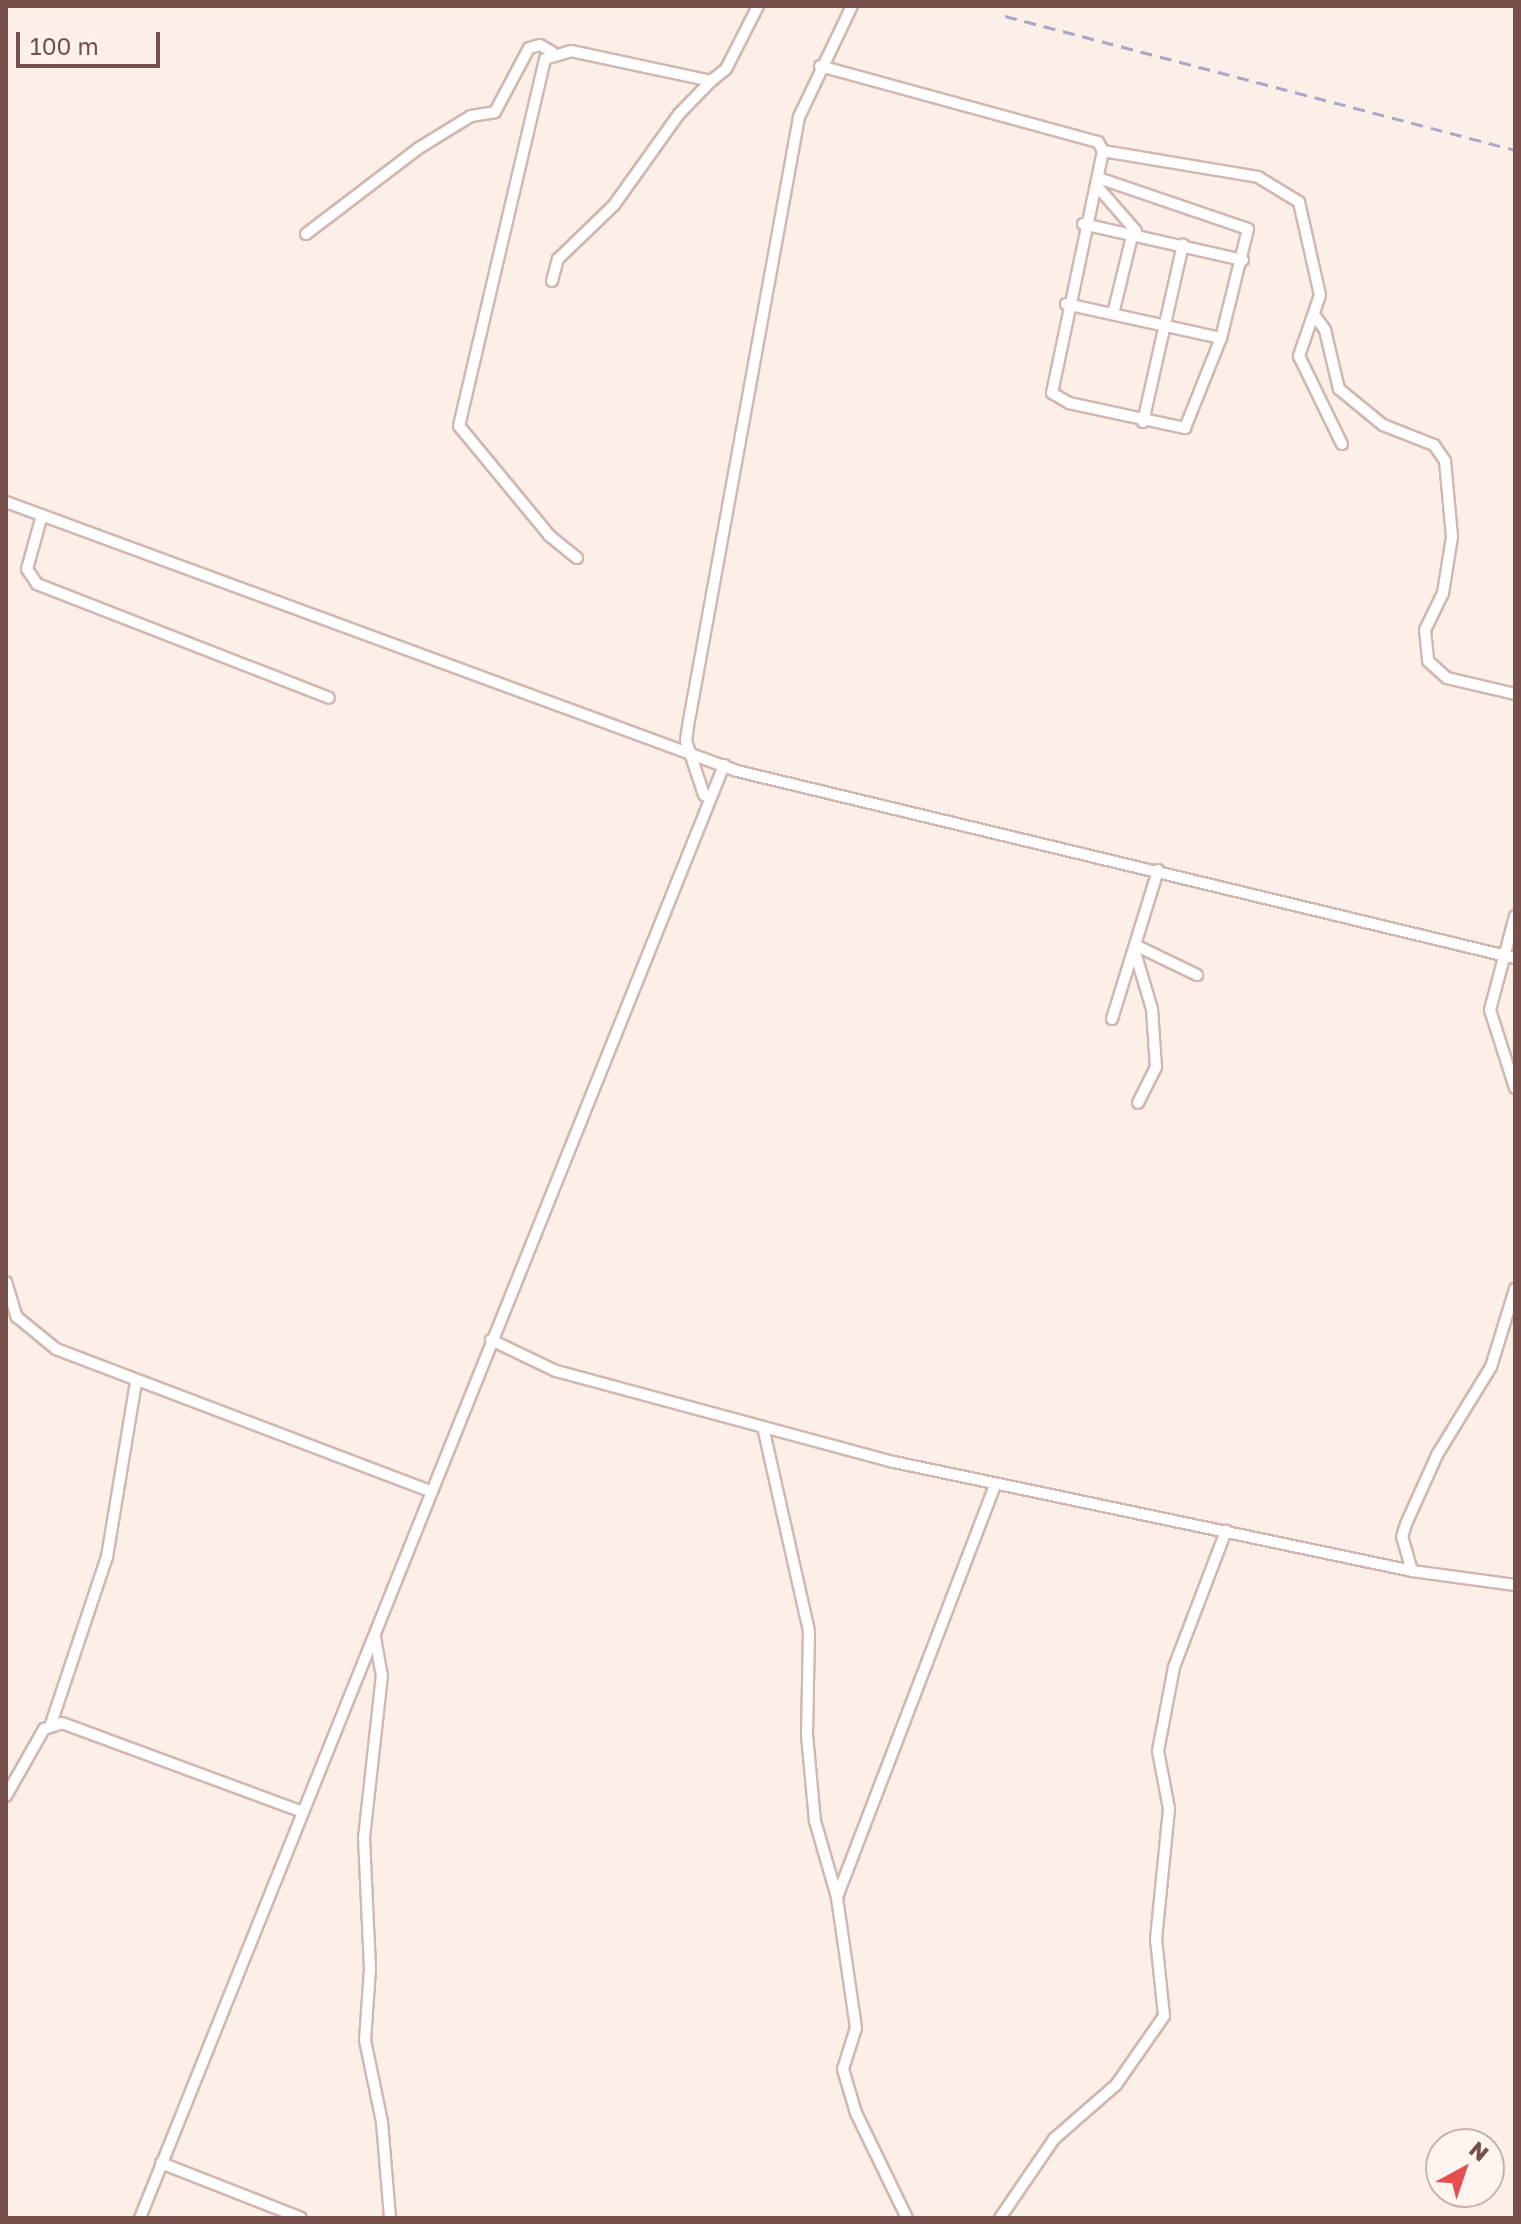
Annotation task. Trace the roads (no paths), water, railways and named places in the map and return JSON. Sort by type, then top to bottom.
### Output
[{"type":"street","points":[[552,281],[558,259],[614,205],[679,114],[726,69],[758,6]]},
{"type":"street","points":[[704,795],[690,754],[688,726],[796,132],[820,66],[852,6]]},
{"type":"street","points":[[306,234],[419,148],[471,116],[495,112],[529,48],[540,45],[552,52],[711,81]]},
{"type":"street","points":[[552,52],[541,72],[459,426],[549,535],[577,558]]},
{"type":"street","points":[[820,66],[1081,133],[1103,151],[1258,177],[1290,195],[1305,211],[1320,295],[1299,356],[1342,444]]},
{"type":"street","points":[[1097,182],[1248,229],[1243,260],[1221,338],[1185,428],[1143,422],[1052,393],[1066,304],[1103,151]]},
{"type":"street","points":[[1097,182],[1135,232]]},
{"type":"street","points":[[1083,224],[1135,232],[1243,260]]},
{"type":"street","points":[[1113,314],[1135,232]]},
{"type":"street","points":[[1143,422],[1183,244]]},
{"type":"street","points":[[1066,304],[1221,338]]},
{"type":"street","points":[[1315,316],[1325,330],[1339,389],[1383,425],[1434,445],[1445,461],[1452,537],[1443,593],[1425,630],[1428,661],[1447,678],[1515,694]]},
{"type":"street","points":[[6,502],[737,771],[1509,957]]},
{"type":"street","points":[[42,515],[27,569],[37,584],[329,698]]},
{"type":"street","points":[[716,788],[718,764]]},
{"type":"street","points":[[703,809],[704,795],[718,764]]},
{"type":"street","points":[[140,2218],[703,809],[716,788],[737,771]]},
{"type":"street","points":[[1112,1019],[1158,870]]},
{"type":"street","points":[[1515,916],[1509,957],[1491,1018],[1515,1088]]},
{"type":"street","points":[[1134,947],[1197,975]]},
{"type":"street","points":[[1134,947],[1152,1009],[1156,1067],[1138,1103]]},
{"type":"street","points":[[6,1282],[17,1317],[45,1343],[125,1371],[136,1381],[432,1492]]},
{"type":"street","points":[[1412,1571],[1402,1537],[1406,1524],[1437,1455],[1491,1367],[1515,1289]]},
{"type":"street","points":[[491,1340],[556,1371],[995,1486],[1412,1571],[1515,1585]]},
{"type":"street","points":[[6,1796],[51,1724],[107,1557],[136,1381]]},
{"type":"street","points":[[763,1427],[809,1631],[807,1735],[815,1821],[837,1897],[856,2028],[843,2069],[856,2113],[907,2218]]},
{"type":"street","points":[[837,1897],[995,1486]]},
{"type":"street","points":[[1000,2218],[1054,2139],[1116,2085],[1164,2016],[1156,1939],[1169,1809],[1158,1751],[1174,1667],[1226,1531]]},
{"type":"street","points":[[375,1636],[382,1675],[364,1837],[370,1969],[365,2040],[382,2122],[390,2218]]},
{"type":"street","points":[[51,1724],[303,1812]]},
{"type":"street","points":[[161,2163],[301,2218]]},
{"type":"railway","points":[[1005,16],[1515,150]]}]
